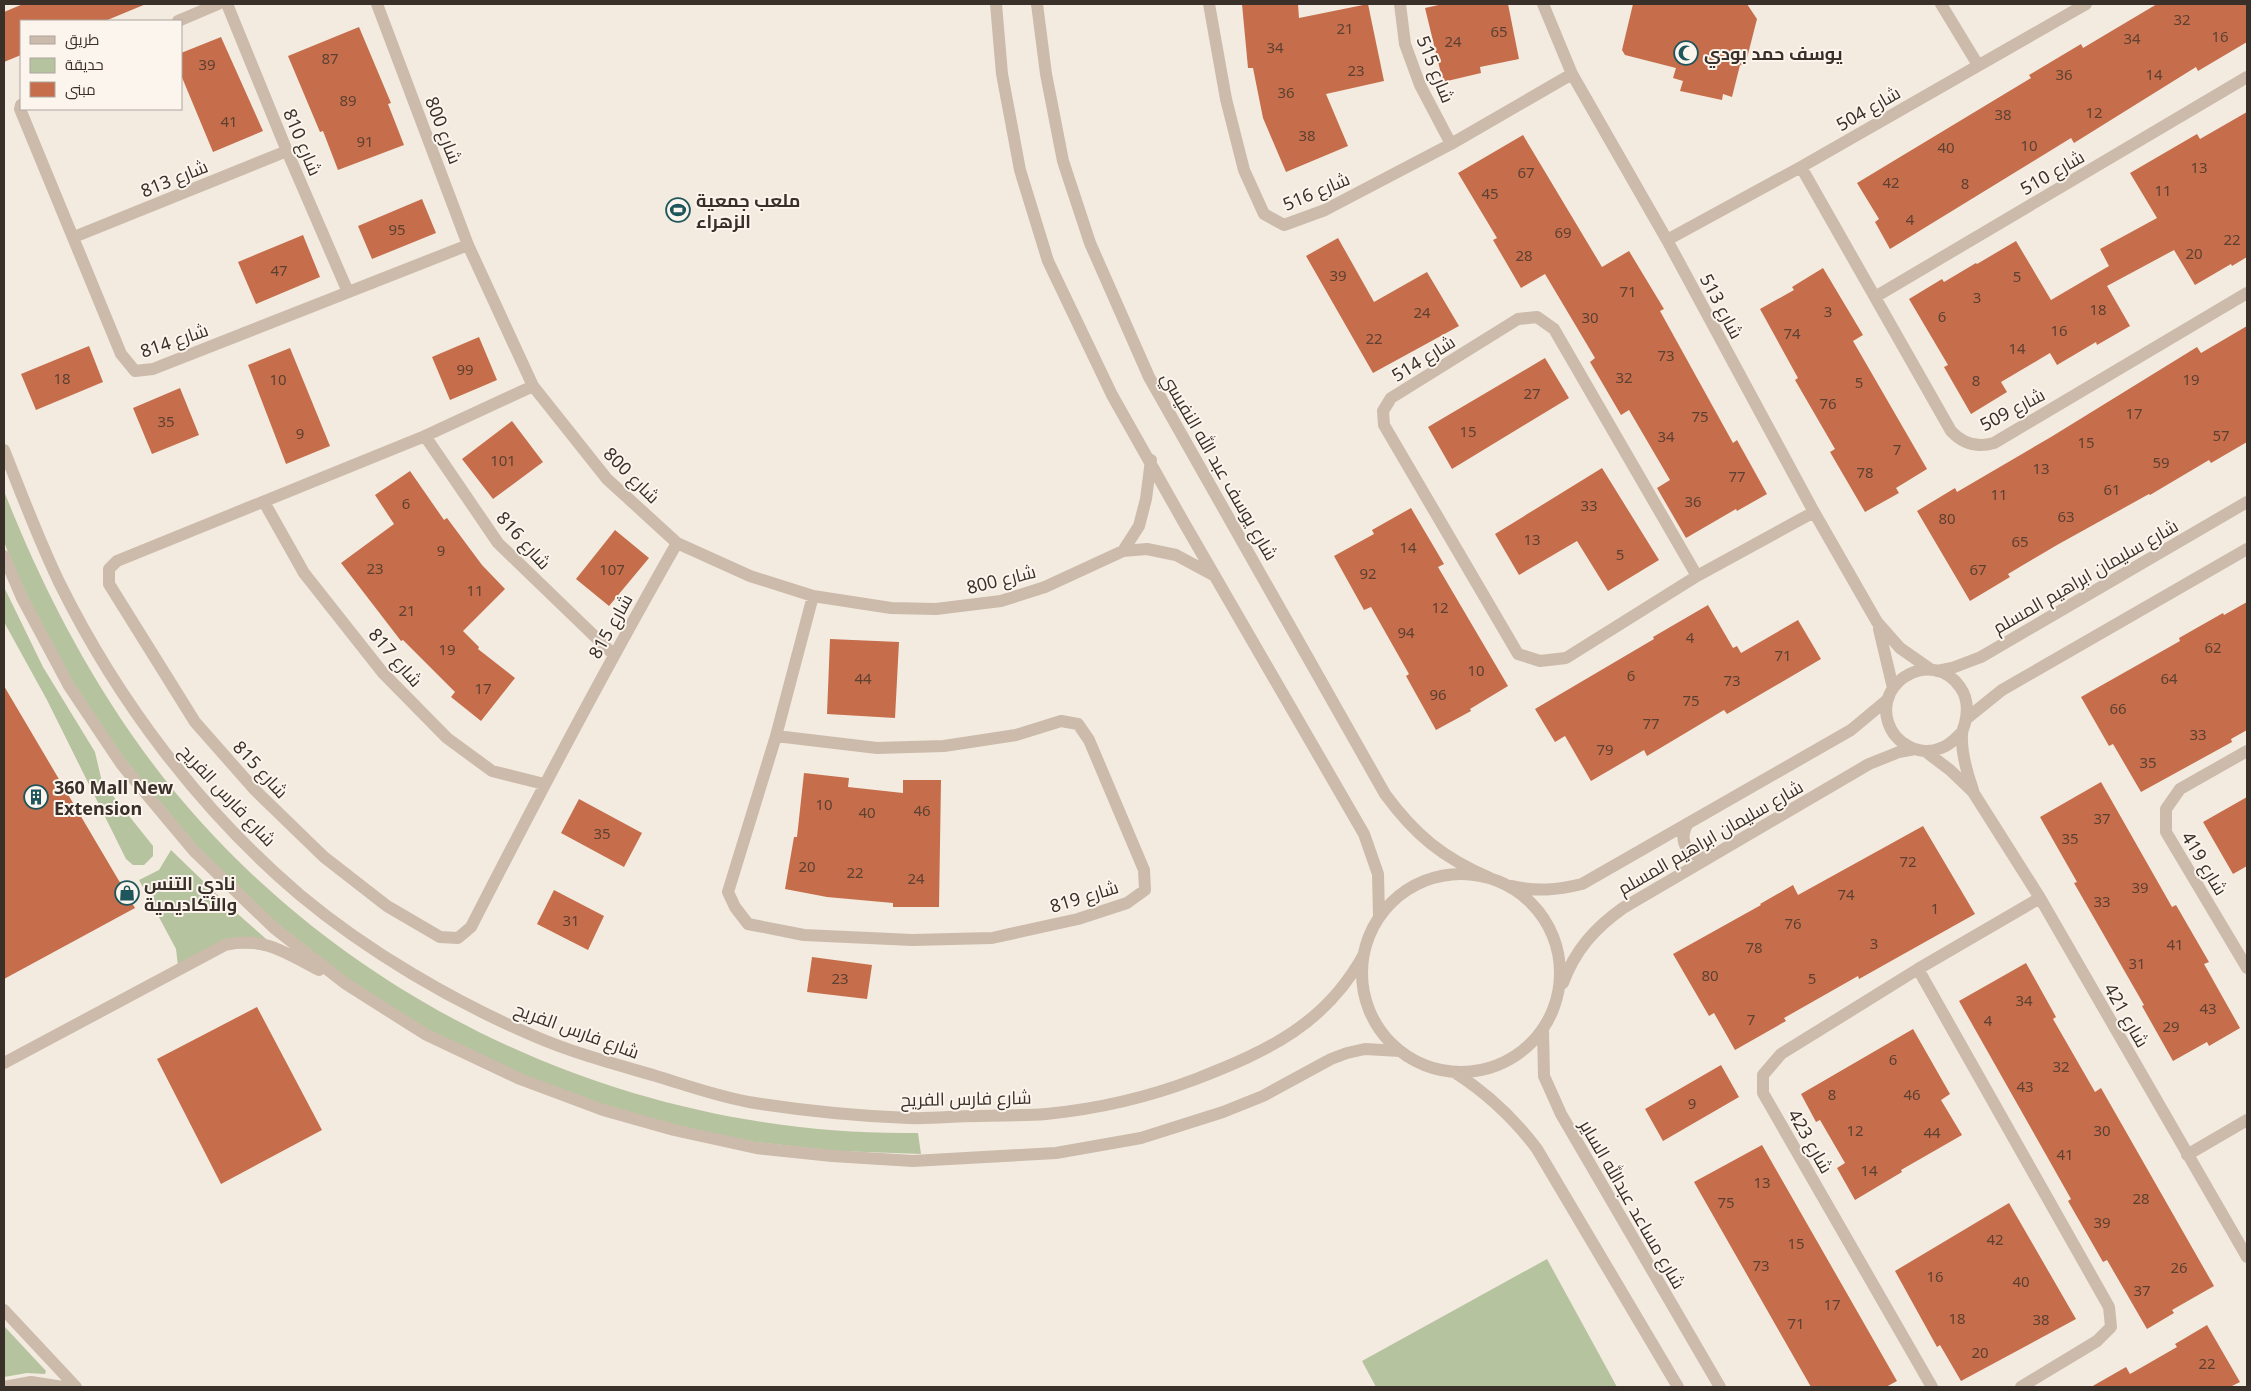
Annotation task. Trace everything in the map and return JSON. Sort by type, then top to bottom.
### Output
[{"type":"street","points":[[180,20],[218,4]]},
{"type":"street","name":"شارع 810","points":[[227,4],[287,151],[348,292]]},
{"type":"street","name":"شارع 800","points":[[377,4],[468,245],[533,386],[607,479],[677,543],[750,576],[813,596],[892,608],[966,606],[1001,601],[1045,587],[1123,551],[1147,548],[1176,555],[1215,576]]},
{"type":"street","points":[[996,4],[1002,74],[1020,170],[1048,261],[1112,394],[1151,460],[1183,521],[1364,834],[1378,874],[1379,916]]},
{"type":"street","name":"شارع يوسف عبد الله النفيسي","points":[[1037,4],[1046,74],[1063,161],[1090,243],[1149,377],[1385,794],[1401,816],[1420,836],[1442,853],[1465,867],[1490,878]]},
{"type":"street","name":"شارع 516","points":[[1209,4],[1226,99],[1244,170],[1264,214],[1284,225],[1325,210],[1451,144],[1572,74]]},
{"type":"street","name":"شارع 515","points":[[1400,4],[1405,44],[1417,77],[1451,144]]},
{"type":"street","name":"شارع 513","points":[[1543,4],[1572,74],[1667,240],[1814,512],[1877,622],[1900,648],[1933,670]]},
{"type":"street","points":[[1942,4],[1978,65]]},
{"type":"street","name":"شارع 504","points":[[1667,240],[2086,4]]},
{"type":"street","name":"شارع 510","points":[[1875,296],[2247,77]]},
{"type":"street","name":"شارع 814","points":[[20,110],[121,354],[135,371],[153,369],[468,245]]},
{"type":"street","name":"شارع 813","points":[[74,237],[287,151]]},
{"type":"street","name":"شارع 509","points":[[1801,166],[1951,431],[1963,442],[1978,446],[2001,439],[2247,293]]},
{"type":"street","name":"شارع 514","points":[[1697,576],[1554,329],[1537,317],[1518,320],[1391,398],[1383,411],[1384,425],[1518,654],[1540,661],[1566,658],[1697,576],[1814,512]]},
{"type":"street","name":"شارع 815","points":[[533,386],[425,436],[117,561],[109,569],[108,584],[195,722],[254,790],[324,857],[387,906],[440,937],[458,938],[471,927],[613,654],[677,543]]},
{"type":"street","name":"شارع 816","points":[[425,436],[498,543],[613,654]]},
{"type":"street","name":"شارع فارس الفريح","points":[[4,450],[60,583],[104,666],[158,744],[225,823],[300,895],[371,947],[444,993],[536,1037],[607,1062],[750,1102],[823,1112],[912,1118],[1047,1114],[1135,1098],[1177,1086],[1220,1070],[1260,1051],[1298,1030],[1329,1004],[1343,989],[1364,954]]},
{"type":"street","points":[[1123,551],[1139,526],[1146,499],[1151,460]]},
{"type":"street","name":"شارع 817","points":[[264,502],[304,573],[383,673],[447,738],[492,771],[544,784]]},
{"type":"street","name":"شارع سليمان ابراهيم المسلم","points":[[1933,670],[1952,668],[1982,657],[2247,502]]},
{"type":"street","points":[[1966,719],[2002,690],[2247,549]]},
{"type":"street","points":[[4,556],[22,598],[69,686],[122,765],[194,851],[274,928],[346,984]]},
{"type":"street","name":"شارع 819","points":[[776,736],[877,748],[944,746],[1016,735],[1061,721],[1078,724],[1089,740],[1144,870],[1145,890],[1127,903],[1078,919],[992,938],[912,940],[804,935],[748,924],[735,907],[728,892],[776,736],[813,596]]},
{"type":"street","name":"شارع 513","points":[[1877,622],[1893,688]]},
{"type":"street","points":[[1933,670],[1950,676],[1960,686],[1966,699],[1966,719],[1962,732],[1952,742],[1939,749],[1920,750],[1904,744],[1892,730],[1886,713],[1887,700],[1893,688],[1903,677],[1915,671],[1933,670]]},
{"type":"street","name":"شارع سليمان ابراهيم المسلم","points":[[1507,885],[1532,890],[1557,890],[1582,884],[1850,730],[1887,700]]},
{"type":"street","name":"شارع 421","points":[[1962,732],[1965,762],[1973,792]]},
{"type":"street","name":"شارع سليمان ابراهيم المسلم","points":[[1543,1030],[1552,1013],[1568,969],[1582,945],[1601,924],[1623,908],[1869,764],[1899,752],[1920,750]]},
{"type":"street","name":"شارع 421","points":[[1920,750],[1950,770],[1973,792],[2040,898],[2247,1257]]},
{"type":"street","name":"شارع 419","points":[[2247,751],[2180,789],[2166,810],[2166,832],[2247,968]]},
{"type":"street","points":[[1688,823],[1684,831],[1683,840],[1686,848],[1692,854],[1700,857],[1709,857]]},
{"type":"street","points":[[1543,1030],[1519,1054],[1488,1069],[1454,1072],[1425,1066],[1400,1051],[1381,1032],[1368,1008],[1362,981],[1364,954],[1370,934],[1379,916],[1401,894],[1428,879],[1459,874],[1490,878],[1507,885],[1533,904],[1551,932],[1560,963],[1558,995]]},
{"type":"street","name":"شارع 423","points":[[1932,1387],[1763,1093],[1763,1074],[1781,1054],[1918,969],[2040,898]]},
{"type":"street","points":[[4,1063],[214,950],[241,941],[262,943],[275,947],[346,984],[425,1034],[520,1079],[603,1110],[674,1130],[756,1148],[832,1156],[912,1161],[1056,1153],[1099,1146],[1182,1126],[1223,1112],[1262,1096],[1331,1059],[1347,1053],[1365,1049],[1400,1051]]},
{"type":"street","points":[[1918,969],[2109,1306],[2111,1327],[2097,1341],[2020,1387]]},
{"type":"street","name":"شارع مساعد عبدالله الساير","points":[[1543,1030],[1544,1076],[1560,1114],[1720,1387]]},
{"type":"street","points":[[1454,1072],[1508,1114],[1537,1148],[1678,1387]]},
{"type":"street","points":[[2188,1155],[2247,1120]]},
{"type":"street","points":[[4,1310],[76,1387]]},
{"type":"street","points":[[4,1387],[31,1382],[62,1387]]},
{"type":"green space","points":[[4,491],[20,531],[57,610],[100,686],[148,758],[175,792],[247,870],[328,938],[415,997],[509,1046],[607,1085],[708,1112],[813,1128],[918,1133],[921,1154],[837,1151],[754,1142],[641,1118],[534,1081],[430,1031],[348,979],[269,917],[206,857],[117,750],[60,662],[19,579],[4,542]]},
{"type":"green space","points":[[4,587],[43,667],[95,752],[102,782],[153,846],[153,856],[144,865],[133,865],[126,859],[47,700],[4,622]]},
{"type":"green space","points":[[171,850],[231,908],[283,954],[255,949],[233,948],[178,966],[176,949],[139,880],[159,870]]},
{"type":"green space","points":[[1547,1259],[1617,1387],[1376,1387],[1362,1361]]},
{"type":"green space","points":[[4,1326],[46,1371],[45,1374],[27,1373],[4,1377]]},
{"type":"building","points":[[23,4],[146,4],[107,20],[20,20],[20,55],[4,62],[4,12]]},
{"type":"building","points":[[1242,4],[1298,4],[1299,18],[1368,4],[1384,81],[1326,94],[1348,146],[1286,172],[1263,118],[1253,68],[1248,68]]},
{"type":"building","points":[[1443,4],[1508,4],[1519,59],[1480,67],[1481,73],[1443,82],[1425,8]]},
{"type":"building","name":"يوسف حمد بودي","points":[[1633,4],[1747,4],[1757,19],[1745,66],[1740,65],[1732,97],[1723,94],[1722,100],[1680,91],[1683,81],[1673,78],[1676,68],[1625,55],[1622,50]]},
{"type":"building","points":[[2157,4],[2247,4],[2247,42],[2198,71],[2196,67],[2074,143],[2071,138],[1890,249],[1875,222],[1879,219],[1857,183],[2031,78],[2029,75],[2081,44],[2083,48]]},
{"type":"building","points":[[359,27],[391,103],[388,104],[404,145],[338,170],[323,131],[320,132],[288,56]]},
{"type":"building","points":[[221,37],[263,131],[213,152],[182,77],[182,53]]},
{"type":"building","points":[[2247,112],[2247,257],[2195,285],[2174,250],[2107,286],[2130,326],[2097,345],[2096,342],[2057,365],[2050,353],[2001,382],[2007,392],[1971,414],[1944,367],[1948,365],[1909,299],[1942,279],[1944,282],[2016,241],[2051,300],[2109,266],[2100,249],[2157,218],[2130,173],[2197,134],[2200,139]]},
{"type":"building","points":[[1523,135],[1602,267],[1629,251],[1664,309],[1660,311],[1733,443],[1737,440],[1767,494],[1737,511],[1736,509],[1686,538],[1657,488],[1670,480],[1629,410],[1621,415],[1590,362],[1595,358],[1545,274],[1521,288],[1493,240],[1497,238],[1458,173]]},
{"type":"building","points":[[422,199],[436,233],[372,259],[358,226]]},
{"type":"building","points":[[303,235],[320,277],[256,304],[238,262]]},
{"type":"building","points":[[1338,238],[1374,302],[1427,272],[1459,326],[1373,373],[1306,256]]},
{"type":"building","points":[[1823,268],[1863,335],[1853,341],[1927,469],[1896,488],[1899,493],[1865,512],[1830,452],[1835,449],[1795,380],[1798,378],[1760,309],[1794,290],[1792,287]]},
{"type":"building","points":[[2247,326],[2247,442],[2211,463],[2209,460],[2150,495],[2057,545],[2008,574],[2010,577],[1970,601],[1917,511],[1955,488],[1957,492],[2051,437],[2197,347],[2201,353]]},
{"type":"building","points":[[479,337],[497,380],[450,400],[432,357]]},
{"type":"building","points":[[89,346],[103,382],[36,410],[21,374]]},
{"type":"building","points":[[290,348],[330,446],[286,464],[248,365]]},
{"type":"building","points":[[1545,358],[1569,398],[1452,469],[1428,427]]},
{"type":"building","points":[[180,388],[199,435],[152,454],[133,408]]},
{"type":"building","points":[[512,421],[543,462],[493,499],[462,459]]},
{"type":"building","points":[[1602,468],[1659,560],[1608,591],[1577,541],[1519,575],[1495,534]]},
{"type":"building","points":[[410,471],[444,520],[447,518],[482,565],[505,589],[463,631],[479,647],[478,649],[515,678],[481,721],[451,697],[455,692],[403,640],[401,641],[341,563],[394,524],[375,495]]},
{"type":"building","points":[[1411,508],[1444,564],[1438,567],[1508,686],[1470,709],[1471,711],[1436,730],[1406,676],[1409,674],[1371,607],[1364,610],[1334,556],[1374,534],[1372,530]]},
{"type":"building","points":[[615,530],[649,558],[609,606],[576,579]]},
{"type":"building","points":[[2247,602],[2247,730],[2231,739],[2232,742],[2141,792],[2113,744],[2109,746],[2081,697],[2180,641],[2179,638],[2223,613],[2224,615]]},
{"type":"building","points":[[1708,605],[1733,648],[1737,646],[1741,653],[1798,620],[1821,659],[1727,714],[1724,710],[1647,756],[1644,750],[1591,781],[1565,736],[1555,742],[1535,709]]},
{"type":"building","points":[[830,639],[899,642],[895,718],[827,714]]},
{"type":"building","name":"360 Mall New Extension","points":[[4,686],[135,908],[4,979]]},
{"type":"building","points":[[804,773],[849,778],[848,787],[903,793],[903,780],[941,780],[939,907],[893,907],[893,903],[827,897],[785,889],[794,837],[797,837]]},
{"type":"building","points":[[2101,782],[2172,907],[2176,905],[2209,962],[2204,964],[2240,1028],[2209,1046],[2207,1042],[2173,1061],[2142,1006],[2144,1005],[2074,883],[2077,882],[2040,817]]},
{"type":"building","points":[[2247,797],[2247,866],[2233,874],[2203,822]]},
{"type":"building","points":[[579,799],[642,833],[624,867],[561,833]]},
{"type":"building","points":[[1923,826],[1975,914],[1859,979],[1858,976],[1784,1018],[1786,1021],[1735,1050],[1714,1013],[1709,1016],[1673,954],[1793,885],[1798,895]]},
{"type":"building","points":[[554,890],[604,916],[588,950],[537,924]]},
{"type":"building","points":[[812,957],[872,965],[867,999],[807,992]]},
{"type":"building","points":[[2026,963],[2056,1017],[2053,1019],[2095,1092],[2101,1088],[2214,1286],[2172,1310],[2174,1313],[2147,1329],[2107,1260],[2103,1262],[2068,1201],[2071,1199],[1959,1001]]},
{"type":"building","points":[[257,1007],[322,1130],[221,1184],[157,1059]]},
{"type":"building","points":[[1913,1029],[1950,1094],[1941,1100],[1962,1135],[1901,1170],[1902,1172],[1855,1200],[1837,1168],[1845,1163],[1820,1120],[1816,1122],[1801,1094]]},
{"type":"building","points":[[1721,1065],[1739,1097],[1663,1141],[1645,1109]]},
{"type":"building","points":[[1762,1145],[1897,1381],[1886,1387],[1811,1387],[1694,1182]]},
{"type":"building","points":[[2009,1203],[2076,1319],[1961,1381],[1940,1345],[1937,1347],[1895,1271]]},
{"type":"building","points":[[2207,1325],[2240,1382],[2230,1387],[2091,1387],[2126,1367],[2130,1374],[2177,1347],[2175,1344]]},
{"type":"place","name":"يوسف حمد بودي","points":[[1686,53]]},
{"type":"place","name":"ملعب جمعية الزهراء","points":[[678,210]]},
{"type":"place","name":"360 Mall New Extension","points":[[36,797]]},
{"type":"place","name":"نادي التنس والأكاديمية","points":[[127,893]]}]
